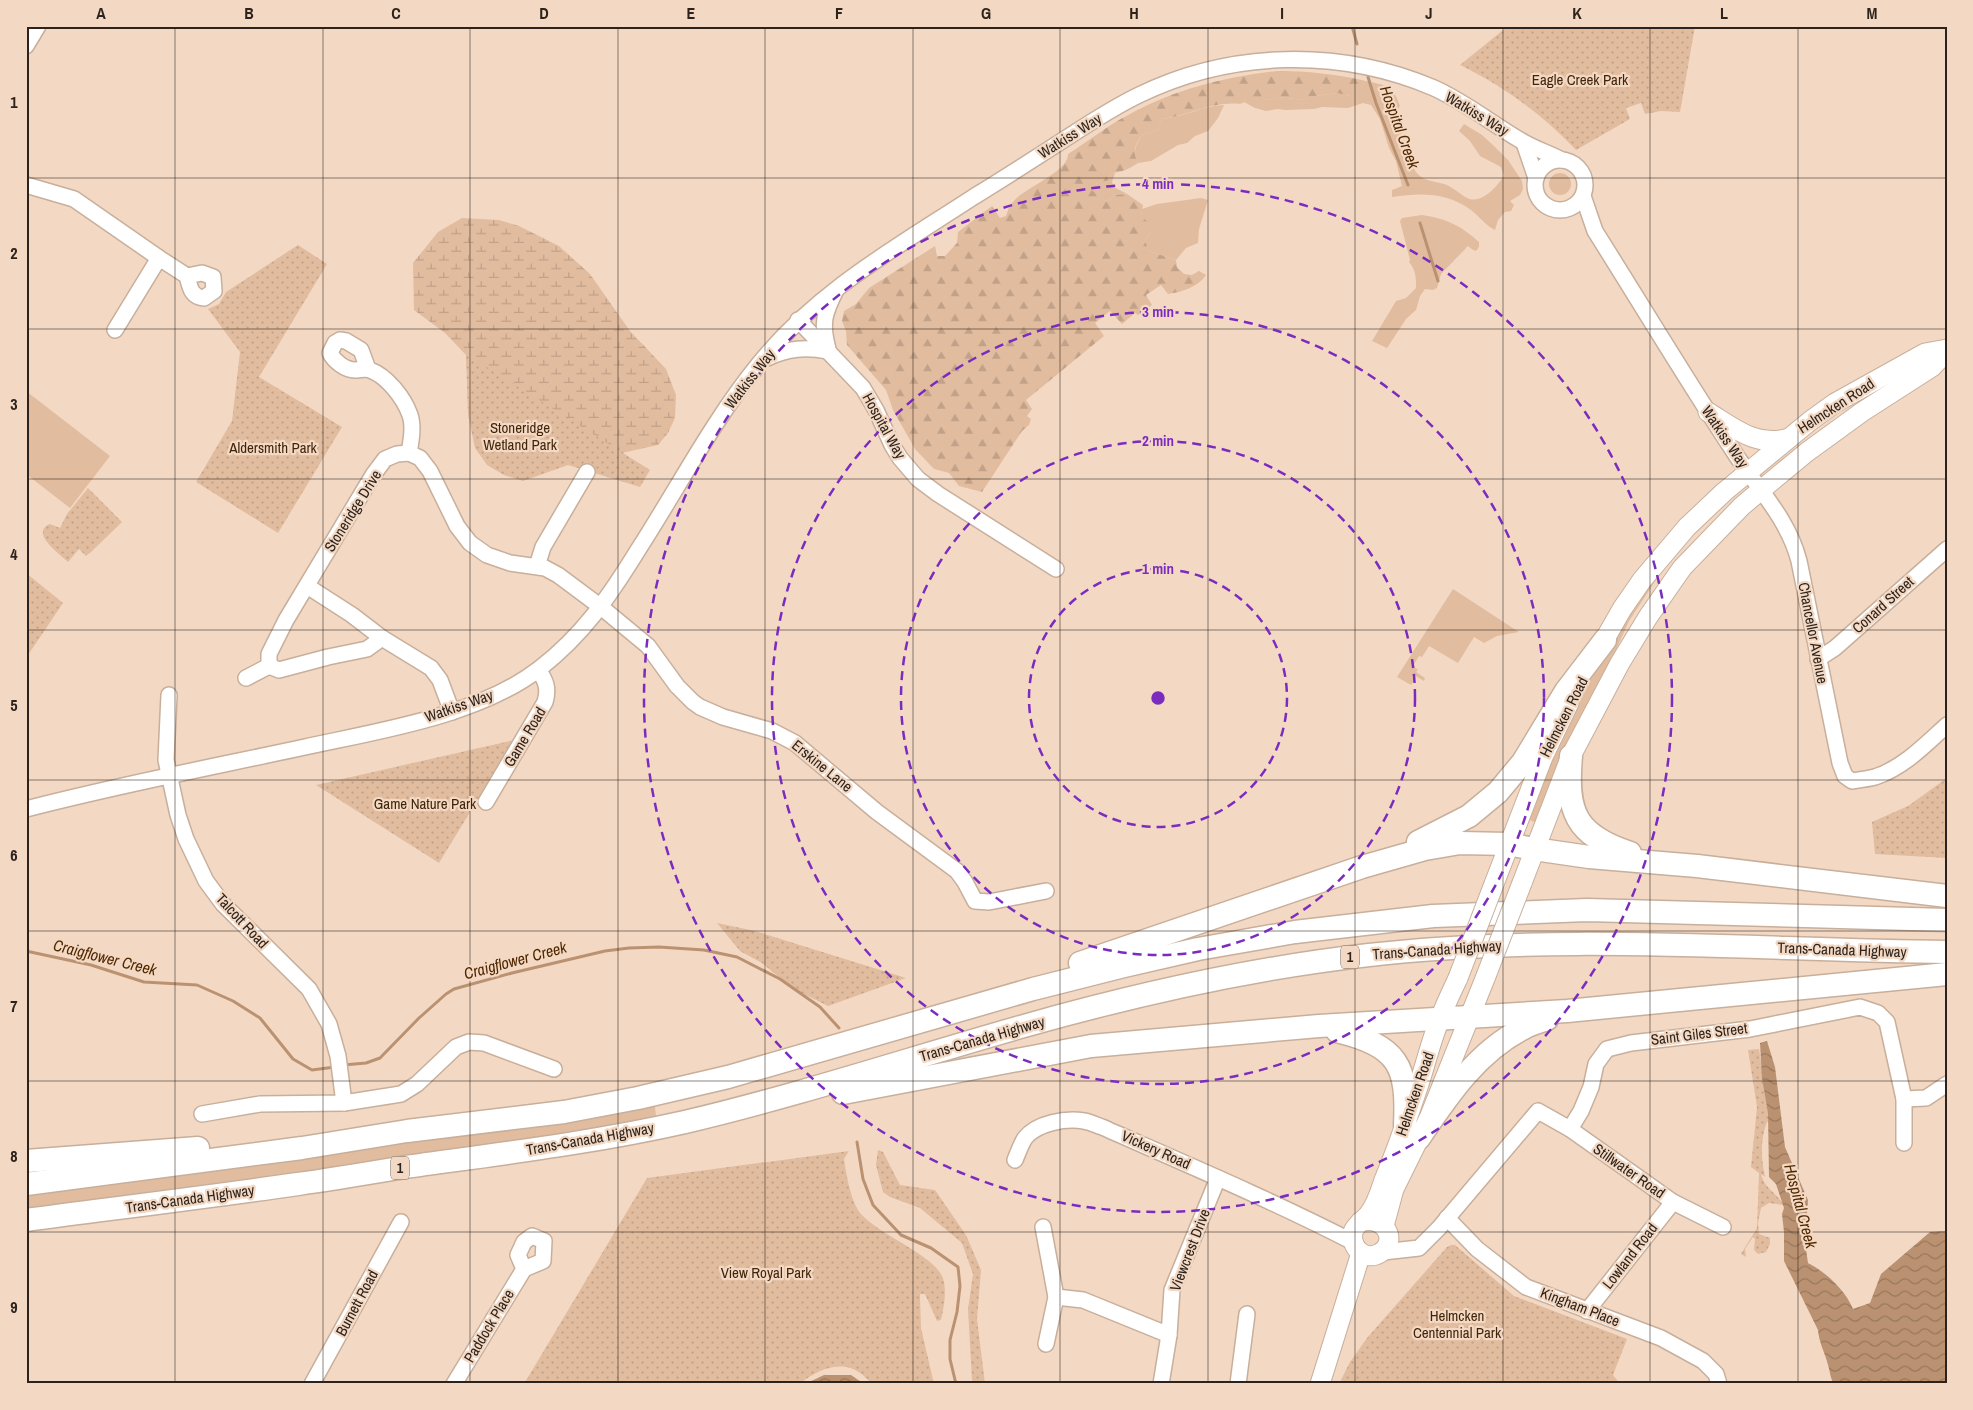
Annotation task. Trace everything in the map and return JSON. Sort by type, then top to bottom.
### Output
[{"type":"highway","points":[[1362,867],[1455,824],[1482,806],[1498,792],[1522,762],[1566,691],[1605,640]]},
{"type":"highway","points":[[1571,756],[1568,784],[1570,798],[1573,810],[1587,832],[1597,840],[1620,850],[1698,866]]},
{"type":"highway","points":[[878,1035],[972,998],[1362,867],[1442,846],[1476,842],[1508,844],[1534,850],[1638,862],[1698,866],[1947,896]]},
{"type":"highway","name":"Trans-Canada Highway","points":[[26,1184],[564,1112],[638,1098],[728,1077],[1034,989],[1124,966],[1207,947],[1295,932],[1433,916],[1588,910],[1947,920]]},
{"type":"highway","name":"Trans-Canada Highway","points":[[26,1220],[302,1184],[572,1144],[684,1122],[771,1100],[1024,1026],[1129,998],[1237,975],[1369,955],[1445,948],[1559,943],[1947,952]]},
{"type":"highway","points":[[771,1100],[834,1094],[1091,1046],[1319,1026],[1567,1011],[1947,974]]},
{"type":"highway","points":[[1412,1132],[1474,1066],[1500,1043],[1522,1028],[1567,1011]]},
{"type":"highway","points":[[1319,1026],[1366,1040],[1383,1049],[1399,1066],[1404,1081],[1412,1132]]},
{"type":"highway","points":[[26,1161],[300,1139],[384,1135]]},
{"type":"main road","name":"Helmcken Road","points":[[1412,1132],[1439,1020],[1458,978],[1508,844],[1547,748],[1568,705],[1633,593],[1687,527],[1789,438],[1835,403],[1925,353],[1947,350]]},
{"type":"main road","name":"Helmcken Road","points":[[1320,1384],[1331,1347],[1369,1240],[1374,1206],[1468,1018],[1571,756],[1620,663],[1648,617],[1682,568],[1742,506],[1807,452],[1862,412],[1932,367],[1947,350]]},
{"type":"main road","points":[[1708,412],[1739,432],[1756,439],[1777,442],[1789,438]]},
{"type":"street","points":[[26,46],[38,26]]},
{"type":"street","name":"Watkiss Way","points":[[26,809],[79,795],[375,732],[452,712],[479,702],[518,683],[538,670],[575,638],[601,607],[728,405],[760,362],[798,320],[838,286],[1118,106],[1158,86],[1223,66],[1268,60],[1342,63],[1379,70],[1416,81],[1448,95],[1524,142],[1562,160]]},
{"type":"street","name":"Watkiss Way","points":[[1524,142],[1536,178]]},
{"type":"street","points":[[1562,160],[1572,162],[1579,168],[1584,176],[1586,185],[1583,196],[1570,208],[1560,210],[1549,207],[1542,201],[1537,192],[1536,178],[1546,164],[1562,160]]},
{"type":"street","points":[[26,185],[74,199],[187,276]]},
{"type":"street","name":"Watkiss Way","points":[[1583,196],[1595,231],[1708,412],[1761,490]]},
{"type":"street","name":"Watkiss Way","points":[[1570,208],[1595,231]]},
{"type":"street","points":[[115,330],[159,258]]},
{"type":"street","points":[[760,362],[793,348],[828,351],[823,331],[824,316],[838,286]]},
{"type":"street","name":"Hospital Way","points":[[798,320],[863,388],[876,410],[892,445],[900,458],[918,479],[938,494],[1056,568]]},
{"type":"street","points":[[368,369],[385,379],[400,396],[410,415],[412,433],[409,453],[420,458],[430,471],[457,526],[470,543],[486,555],[510,563],[537,566],[558,575],[601,607]]},
{"type":"street","name":"Stoneridge Drive","points":[[269,666],[269,654],[286,620],[373,475],[385,459],[397,454],[409,453]]},
{"type":"street","points":[[537,566],[543,548],[587,472]]},
{"type":"street","name":"Chancellor Avenue","points":[[1761,490],[1782,519],[1796,547],[1840,763],[1845,776],[1852,781],[1875,777],[1893,769],[1910,758],[1947,726]]},
{"type":"street","name":"Conard Street","points":[[1818,659],[1835,648],[1947,549]]},
{"type":"street","points":[[307,586],[352,615],[382,638],[431,668],[440,680],[452,712]]},
{"type":"street","name":"Erskine Lane","points":[[601,607],[648,646],[677,686],[700,708],[723,717],[772,731],[795,743],[877,812],[957,871],[975,901],[989,902],[1046,891]]},
{"type":"street","points":[[246,678],[269,666],[279,670],[367,649],[382,638]]},
{"type":"street","name":"Game Road","points":[[486,802],[546,702],[546,686],[538,670]]},
{"type":"street","name":"Talcott Road","points":[[168,695],[166,760],[178,815],[186,839],[206,881],[223,904],[309,989],[329,1024],[335,1044],[344,1103]]},
{"type":"street","name":"Saint Giles Street","points":[[1570,1129],[1581,1111],[1591,1087],[1596,1064],[1607,1049],[1631,1043],[1750,1029],[1860,1007],[1878,1013],[1887,1022],[1904,1099]]},
{"type":"street","points":[[202,1114],[260,1104],[344,1103],[401,1094],[417,1084],[456,1047],[469,1042],[484,1044],[554,1069]]},
{"type":"street","points":[[1904,1143],[1904,1099],[1926,1098],[1947,1084]]},
{"type":"street","name":"Stillwater Road","points":[[1447,1218],[1538,1111],[1570,1129],[1673,1202],[1723,1227]]},
{"type":"street","name":"Vickery Road","points":[[1015,1160],[1025,1139],[1042,1126],[1058,1122],[1083,1120],[1102,1126],[1307,1218],[1369,1240]]},
{"type":"street","name":"Viewcrest Drive","points":[[1161,1384],[1169,1335],[1172,1290],[1218,1178]]},
{"type":"street","name":"Lowland Road","points":[[1587,1311],[1673,1202]]},
{"type":"street","points":[[1369,1240],[1419,1248],[1447,1218]]},
{"type":"street","name":"Kingham Place","points":[[1447,1218],[1477,1249],[1526,1287],[1661,1338],[1703,1361],[1716,1374],[1719,1384]]},
{"type":"street","name":"Burnett Road","points":[[312,1384],[401,1222]]},
{"type":"street","points":[[1043,1227],[1056,1297],[1046,1344]]},
{"type":"street","name":"Paddock Place","points":[[454,1384],[524,1269]]},
{"type":"street","points":[[1056,1297],[1083,1300],[1169,1335]]},
{"type":"street","points":[[1238,1384],[1247,1314]]},
{"type":"green space","name":"Eagle Creek Park","points":[[1508,26],[1695,26],[1680,112],[1661,111],[1645,114],[1641,103],[1626,108],[1630,119],[1576,150],[1550,124],[1521,102],[1491,82],[1460,65]]},
{"type":"green space","points":[[1277,71],[1322,73],[1366,81],[1361,86],[1358,95],[1350,96],[1337,93],[1308,97],[1303,100],[1279,97],[1275,100],[1245,98],[1244,102],[1240,104],[1219,105],[1162,119],[1157,130],[1142,135],[1135,148],[1138,163],[1125,170],[1112,173],[1109,180],[1095,184],[1090,189],[1106,201],[1111,199],[1113,195],[1127,194],[1143,205],[1141,217],[1150,223],[1151,231],[1145,241],[1149,251],[1176,260],[1177,267],[1184,274],[1192,275],[1199,271],[1206,275],[1194,286],[1173,293],[1168,294],[1161,285],[1146,295],[1152,305],[1138,315],[1135,313],[1122,324],[1110,311],[1095,323],[1104,336],[1026,400],[1032,409],[1027,416],[1031,419],[1029,425],[1022,431],[982,492],[959,486],[949,473],[934,469],[915,449],[893,410],[886,390],[847,345],[846,331],[842,321],[844,311],[856,304],[869,288],[935,246],[937,256],[945,256],[957,243],[958,232],[992,206],[1000,218],[1006,216],[1010,206],[1019,196],[1062,167],[1068,154],[1122,118],[1147,105],[1201,85]]},
{"type":"green space","points":[[1366,81],[1384,85],[1394,94],[1400,106],[1397,113],[1399,124],[1411,161],[1416,172],[1422,178],[1447,185],[1467,198],[1473,199],[1483,197],[1501,180],[1504,176],[1501,167],[1480,156],[1470,141],[1459,131],[1464,124],[1482,135],[1508,160],[1522,181],[1523,189],[1520,195],[1510,201],[1514,205],[1511,211],[1505,212],[1498,220],[1495,230],[1471,210],[1452,200],[1433,195],[1392,197],[1392,190],[1402,186],[1396,161],[1389,148],[1380,119],[1371,105],[1363,103],[1348,108],[1322,107],[1266,111],[1244,102],[1245,97],[1275,100],[1279,97],[1303,100],[1308,97],[1337,93],[1350,96]]},
{"type":"green space","points":[[1224,105],[1218,118],[1208,131],[1195,136],[1187,143],[1178,145],[1151,161],[1138,163],[1135,152],[1138,142],[1142,135],[1157,130],[1162,119],[1208,107]]},
{"type":"green space","points":[[1112,173],[1115,173],[1112,182],[1114,187],[1127,194],[1113,195],[1111,199],[1106,201],[1089,189],[1095,184],[1109,180]]},
{"type":"green space","points":[[1560,173],[1568,176],[1571,184],[1568,192],[1560,195],[1552,192],[1549,184],[1552,176]]},
{"type":"green space","points":[[1201,198],[1208,200],[1199,229],[1198,243],[1186,248],[1176,260],[1149,251],[1145,241],[1151,231],[1141,217],[1142,209],[1157,204]]},
{"type":"green space","points":[[1422,215],[1446,221],[1459,227],[1479,242],[1479,247],[1476,251],[1468,246],[1441,274],[1437,288],[1433,290],[1425,289],[1420,296],[1416,310],[1406,319],[1387,348],[1372,341],[1396,301],[1406,298],[1416,288],[1415,274],[1409,262],[1400,221],[1402,218]]},
{"type":"green space","points":[[462,218],[499,220],[519,226],[559,246],[590,274],[630,331],[666,369],[676,395],[675,418],[668,433],[658,445],[613,455],[470,413],[466,355],[445,333],[414,310],[413,263],[438,232]]},
{"type":"green space","name":"Aldersmith Park","points":[[298,245],[327,264],[259,377],[342,427],[278,533],[196,482],[232,421],[240,352],[208,309],[219,304],[226,292]]},
{"type":"green space","name":"Stoneridge Wetland Park","points":[[466,354],[650,470],[640,487],[568,465],[523,481],[504,475],[487,465],[475,448],[468,415]]},
{"type":"green space","points":[[26,391],[110,456],[70,508],[26,474]]},
{"type":"green space","points":[[88,488],[122,522],[86,556],[79,549],[68,562],[44,538],[44,528],[50,524],[60,528],[67,514]]},
{"type":"green space","points":[[26,573],[63,603],[26,658]]},
{"type":"green space","points":[[1653,577],[1656,580],[1629,621],[1537,823],[1527,819],[1574,709],[1602,659]]},
{"type":"green space","points":[[1453,589],[1519,632],[1497,636],[1484,643],[1474,637],[1458,663],[1429,646],[1422,657],[1419,656],[1413,666],[1418,670],[1416,672],[1425,678],[1424,681],[1414,675],[1412,677],[1415,679],[1411,685],[1397,677]]},
{"type":"green space","name":"Game Nature Park","points":[[514,740],[439,863],[316,785]]},
{"type":"green space","points":[[1947,778],[1947,858],[1875,854],[1872,822],[1908,806]]},
{"type":"green space","points":[[717,923],[755,931],[906,978],[828,1006],[792,988],[762,963],[740,951]]},
{"type":"green space","points":[[1759,1049],[1770,1122],[1767,1122],[1762,1142],[1765,1177],[1761,1174],[1765,1183],[1784,1205],[1769,1203],[1761,1208],[1758,1223],[1759,1234],[1770,1238],[1770,1244],[1766,1252],[1758,1254],[1754,1250],[1755,1239],[1753,1237],[1745,1249],[1746,1257],[1741,1254],[1757,1228],[1759,1173],[1751,1167],[1757,1107],[1748,1050]]},
{"type":"green space","points":[[645,1105],[655,1107],[656,1116],[652,1120],[461,1151],[26,1208],[26,1192],[513,1128]]},
{"type":"green space","points":[[878,1150],[883,1152],[900,1185],[935,1190],[966,1235],[981,1270],[977,1319],[985,1384],[975,1384],[972,1380],[968,1309],[973,1274],[962,1243],[920,1208],[890,1197],[883,1192],[876,1165]]},
{"type":"green space","name":"View Royal Park","points":[[849,1151],[844,1159],[857,1209],[869,1222],[925,1258],[941,1274],[943,1279],[945,1297],[941,1320],[937,1321],[925,1294],[920,1294],[921,1328],[934,1384],[876,1384],[853,1369],[837,1367],[813,1374],[800,1384],[524,1384],[647,1178]]},
{"type":"green space","name":"Helmcken Centennial Park","points":[[1455,1245],[1514,1296],[1627,1339],[1613,1375],[1620,1384],[1339,1384],[1350,1362],[1367,1338],[1447,1247]]},
{"type":"water","points":[[1767,1041],[1775,1067],[1785,1147],[1808,1200],[1805,1242],[1808,1263],[1822,1271],[1835,1283],[1846,1295],[1853,1309],[1870,1303],[1881,1274],[1930,1232],[1947,1231],[1947,1384],[1848,1384],[1844,1381],[1840,1384],[1834,1384],[1818,1330],[1784,1261],[1782,1214],[1784,1208],[1776,1184],[1769,1177],[1768,1113],[1762,1078],[1760,1043]]},
{"type":"water","points":[[824,1375],[851,1375],[864,1384],[805,1384]]},
{"type":"waterway","name":"Hospital Creek","points":[[1352,26],[1357,44]]},
{"type":"waterway","name":"Hospital Creek","points":[[1368,77],[1376,103],[1408,185]]},
{"type":"waterway","name":"Hospital Creek","points":[[1420,223],[1438,281]]},
{"type":"waterway","name":"Craigflower Creek","points":[[343,1065],[366,1063],[380,1058],[419,1018],[454,989],[605,951],[629,948],[659,947],[704,950],[737,957],[780,979],[820,1007],[839,1028]]},
{"type":"waterway","name":"Craigflower Creek","points":[[26,951],[91,965],[144,982],[197,985],[233,1001],[260,1018],[293,1059],[312,1070],[335,1067]]},
{"type":"waterway","name":"Craigflower Creek","points":[[857,1142],[863,1179],[873,1205],[901,1235],[931,1248],[958,1267],[960,1286],[957,1312],[950,1340],[950,1359],[956,1384]]}]
